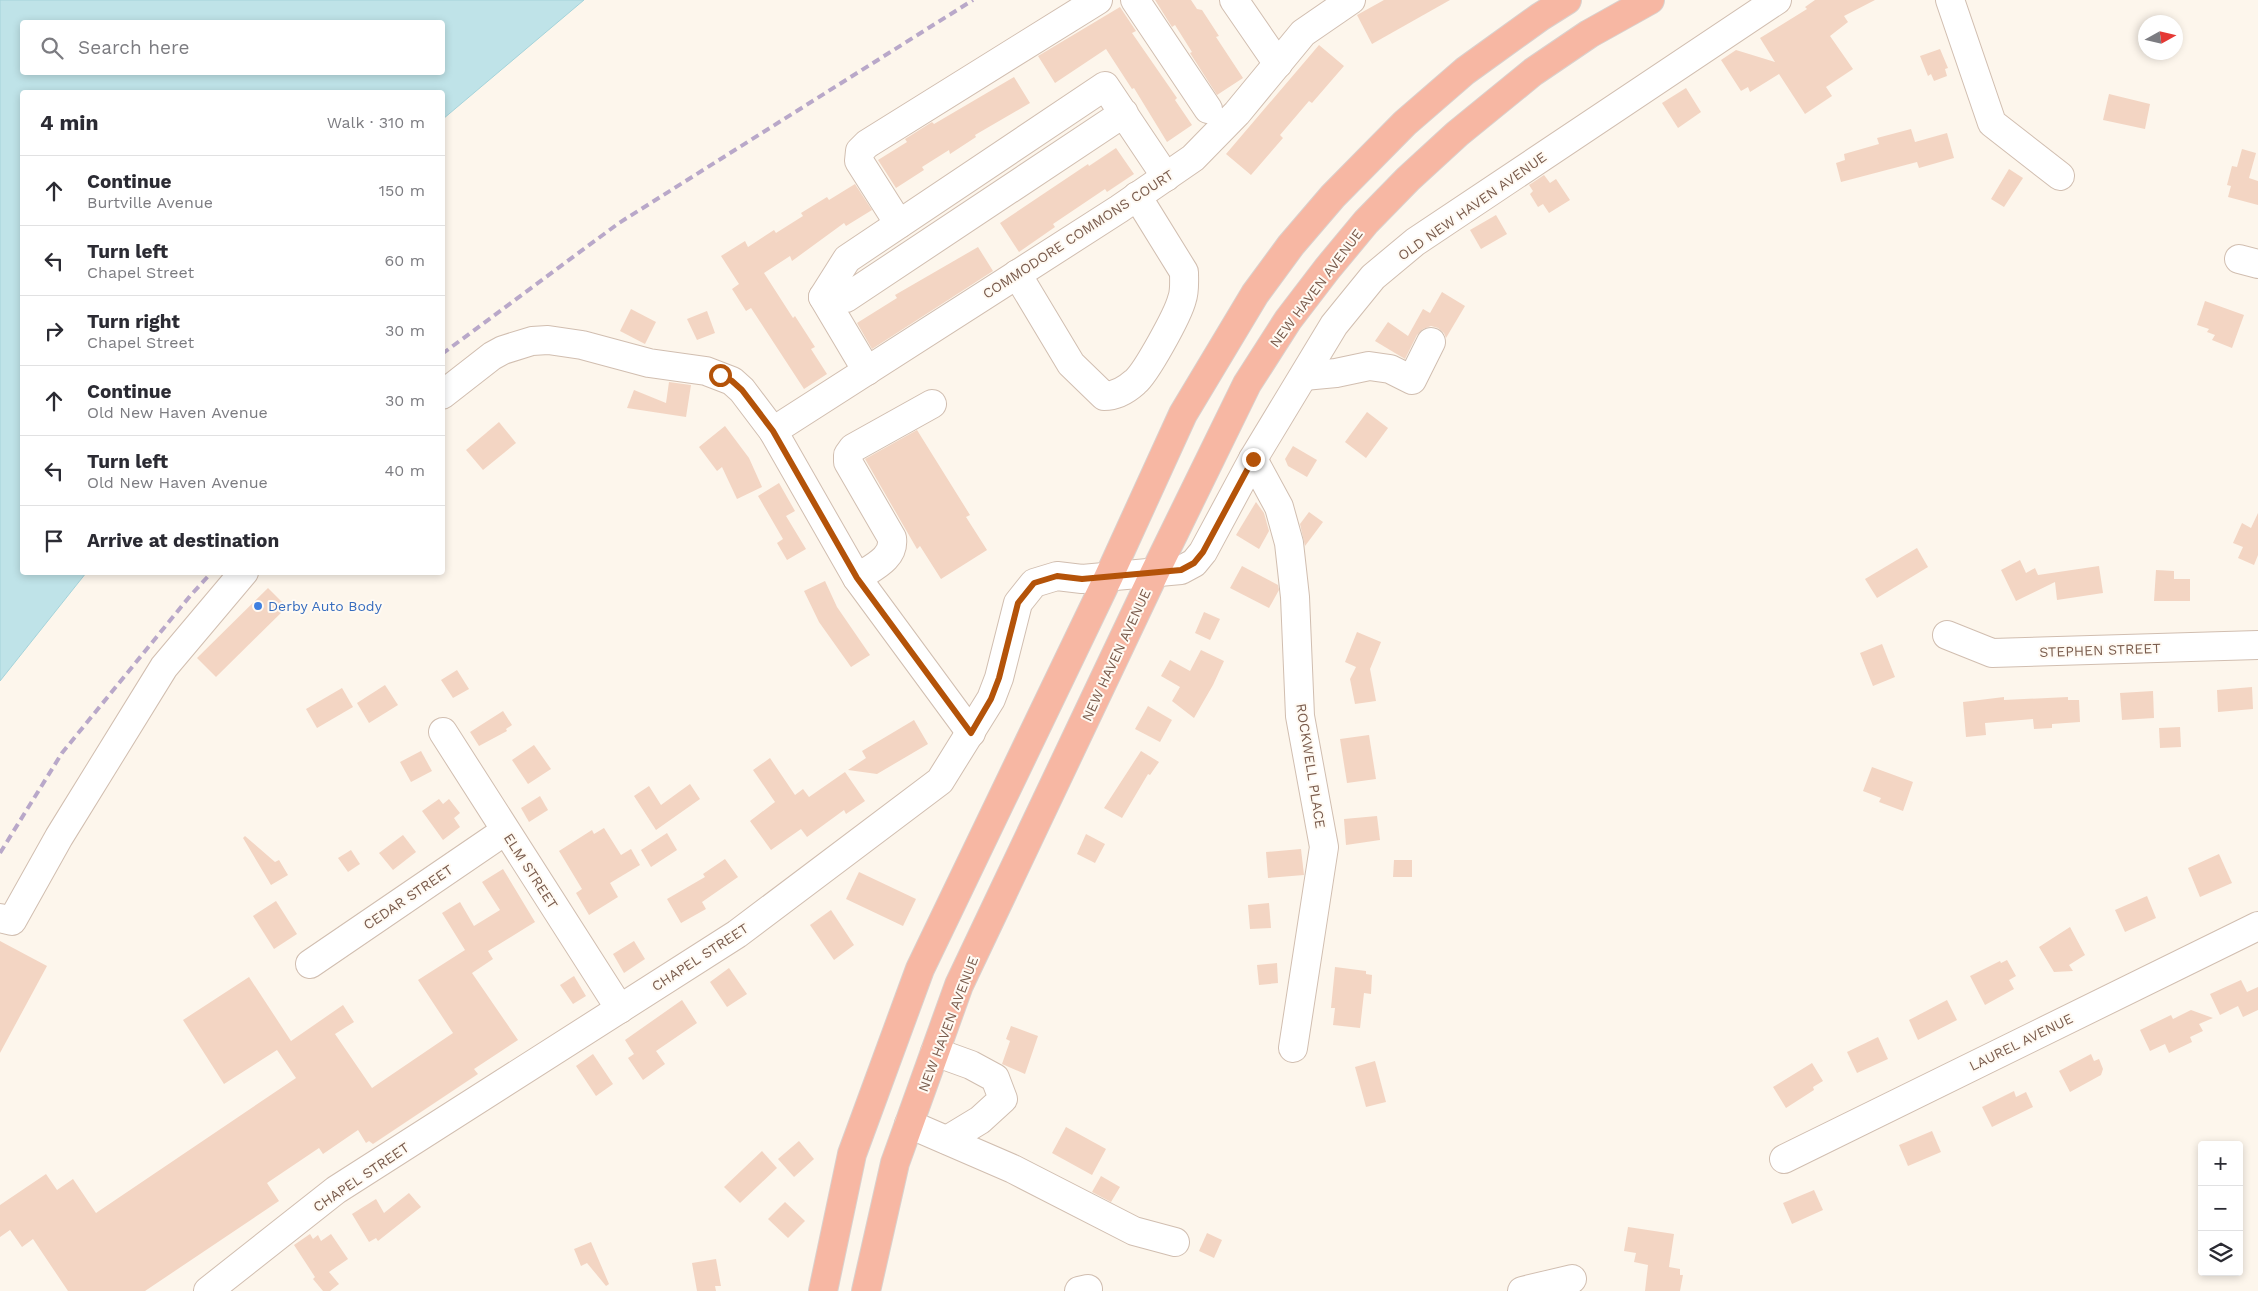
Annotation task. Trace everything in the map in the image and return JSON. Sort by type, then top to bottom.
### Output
[{"type":"highway","points":[[822,1291],[852,1154],[920,969],[1109,576],[1183,414],[1254,294],[1291,245],[1333,196],[1405,123],[1537,8],[1567,0]]},
{"type":"highway","name":"NEW HAVEN AVENUE","points":[[866,1291],[895,1163],[959,986],[1154,574],[1247,384],[1288,320],[1366,222],[1408,179],[1457,134],[1533,72],[1589,34],[1650,0]]},
{"type":"street","points":[[899,224],[859,161],[860,151],[867,144],[1098,0]]},
{"type":"street","points":[[1135,0],[1208,109]]},
{"type":"street","points":[[1234,0],[1278,64]]},
{"type":"street","name":"COMMODORE COMMONS COURT","points":[[773,431],[1193,158],[1237,113],[1303,34],[1351,0]]},
{"type":"street","name":"OLD NEW HAVEN AVENUE","points":[[1109,576],[1154,574],[1181,570],[1194,563],[1203,552],[1253,459],[1334,325],[1374,277],[1415,242],[1776,0]]},
{"type":"street","points":[[1950,0],[1992,123],[2060,176]]},
{"type":"street","points":[[823,297],[847,259],[1106,86],[1166,176]]},
{"type":"street","points":[[823,297],[846,298],[1124,113]]},
{"type":"street","points":[[1017,274],[1071,364],[1104,396],[1115,396],[1136,381],[1172,324],[1182,298],[1183,290],[1184,272],[1137,196]]},
{"type":"street","points":[[823,297],[867,371]]},
{"type":"street","points":[[445,393],[492,356],[503,350],[532,341],[565,341],[649,363],[706,371],[732,381],[742,390],[773,431],[857,578],[971,733]]},
{"type":"street","points":[[1304,376],[1336,373],[1369,366],[1390,369],[1412,380],[1431,342]]},
{"type":"street","points":[[857,578],[887,557],[893,544],[892,538],[848,462],[848,455],[854,448],[932,404]]},
{"type":"street","name":"ROCKWELL PLACE","points":[[1253,459],[1279,508],[1289,543],[1294,597],[1300,716],[1324,846],[1293,1048]]},
{"type":"street","points":[[0,918],[12,921],[59,837],[164,667],[241,575]]},
{"type":"street","name":"CHAPEL STREET","points":[[208,1291],[336,1190],[737,934],[940,781],[991,699],[999,678],[1018,603],[1026,592],[1034,583],[1046,578],[1057,576],[1082,579],[1109,576]]},
{"type":"street","name":"STEPHEN STREET","points":[[1946,634],[1992,653],[2258,645]]},
{"type":"street","name":"ELM STREET","points":[[443,732],[620,1009]]},
{"type":"street","name":"CEDAR STREET","points":[[310,964],[505,831]]},
{"type":"street","name":"LAUREL AVENUE","points":[[1784,1159],[2258,926]]},
{"type":"street","points":[[935,1052],[971,1064],[995,1078],[1003,1099],[980,1120],[948,1140]]},
{"type":"street","points":[[909,1124],[1055,1189],[1134,1231],[1175,1242]]},
{"type":"street","points":[[1522,1291],[1572,1279]]},
{"type":"water","points":[[0,0],[584,0],[445,117],[445,90],[20,90],[20,575],[84,575],[0,681]]},
{"type":"building","points":[[1155,0],[1191,0],[1197,9],[1202,10],[1219,36],[1216,37],[1243,78],[1217,95],[1190,53],[1192,52],[1175,25],[1172,27]]},
{"type":"building","points":[[1384,0],[1450,0],[1372,44],[1357,15]]},
{"type":"building","points":[[1815,0],[1875,0],[1844,16],[1848,22],[1830,36],[1853,69],[1826,87],[1832,96],[1805,114],[1779,74],[1750,92],[1748,87],[1741,91],[1721,60],[1736,50],[1775,62],[1760,38],[1807,9],[1805,7]]},
{"type":"building","points":[[1120,7],[1136,31],[1132,33],[1177,98],[1175,100],[1192,125],[1167,142],[1134,88],[1132,89],[1106,49],[1055,83],[1038,56]]},
{"type":"building","points":[[1319,45],[1344,66],[1312,103],[1309,101],[1280,135],[1283,138],[1251,175],[1226,154]]},
{"type":"building","points":[[1940,49],[1948,68],[1945,69],[1947,76],[1934,81],[1931,74],[1928,76],[1920,56]]},
{"type":"building","points":[[1014,77],[1030,103],[975,135],[976,137],[950,154],[949,150],[922,167],[924,170],[896,188],[878,160],[907,142],[905,139],[932,122],[934,124]]},
{"type":"building","points":[[1686,88],[1701,112],[1678,128],[1662,103]]},
{"type":"building","points":[[2109,94],[2150,104],[2145,129],[2103,120]]},
{"type":"building","points":[[1911,129],[1915,142],[1947,133],[1954,158],[1919,168],[1917,162],[1841,182],[1836,163],[1845,160],[1844,154],[1879,144],[1877,138]]},
{"type":"building","points":[[1116,148],[1134,174],[1107,192],[1105,189],[1053,224],[1055,227],[1019,252],[1000,223],[1088,164],[1089,166]]},
{"type":"building","points":[[2242,149],[2256,153],[2249,178],[2258,181],[2258,205],[2228,197],[2231,186],[2227,185],[2232,166],[2237,167]]},
{"type":"building","points":[[2009,169],[2023,178],[2004,207],[1991,199]]},
{"type":"building","points":[[1544,175],[1550,183],[1556,179],[1570,200],[1549,213],[1543,204],[1538,207],[1530,194],[1533,191],[1529,185]]},
{"type":"building","points":[[855,184],[872,210],[846,226],[844,223],[792,261],[790,256],[764,273],[793,318],[795,316],[815,347],[811,349],[827,374],[804,389],[751,308],[746,311],[732,289],[739,284],[721,256],[745,241],[748,247],[774,230],[776,233],[803,216],[801,213],[827,197],[829,200]]},
{"type":"building","points":[[1496,215],[1507,234],[1481,249],[1470,230]]},
{"type":"building","points":[[978,247],[993,271],[872,349],[857,323],[897,298],[895,295]]},
{"type":"building","points":[[1442,292],[1465,306],[1446,338],[1444,333],[1438,328],[1431,326],[1423,329],[1417,335],[1405,359],[1375,341],[1388,322],[1408,336],[1423,309],[1430,313]]},
{"type":"building","points":[[2205,301],[2244,315],[2232,348],[2212,340],[2215,335],[2207,332],[2209,329],[2197,325]]},
{"type":"building","points":[[631,309],[656,322],[645,344],[620,331]]},
{"type":"building","points":[[707,311],[715,333],[697,340],[687,319]]},
{"type":"building","points":[[669,382],[691,385],[686,417],[627,408],[634,390],[666,403]]},
{"type":"building","points":[[1367,412],[1388,428],[1366,458],[1345,442]]},
{"type":"building","points":[[499,422],[516,443],[483,470],[466,450]]},
{"type":"building","points":[[725,426],[749,458],[762,487],[737,499],[722,467],[717,471],[699,447]]},
{"type":"building","points":[[917,430],[970,515],[966,517],[987,550],[941,579],[920,546],[917,549],[865,459]]},
{"type":"building","points":[[1293,446],[1317,460],[1307,477],[1288,466],[1285,459]]},
{"type":"building","points":[[779,483],[795,511],[786,516],[806,549],[787,560],[777,543],[783,539],[758,496]]},
{"type":"building","points":[[1256,502],[1264,513],[1269,531],[1259,549],[1236,535]]},
{"type":"building","points":[[1309,512],[1323,522],[1305,546],[1300,524]]},
{"type":"building","points":[[2258,513],[2258,555],[2254,565],[2238,558],[2243,547],[2233,543],[2242,523],[2251,528]]},
{"type":"building","points":[[1917,548],[1928,567],[1877,598],[1865,579]]},
{"type":"building","points":[[2020,560],[2026,573],[2035,568],[2038,575],[2099,566],[2103,593],[2057,600],[2055,582],[2016,601],[2001,570]]},
{"type":"building","points":[[1242,566],[1278,585],[1279,590],[1269,608],[1230,588]]},
{"type":"building","points":[[2156,570],[2174,571],[2174,579],[2190,579],[2190,601],[2154,601]]},
{"type":"building","points":[[825,581],[837,607],[870,655],[851,667],[819,622],[804,591]]},
{"type":"building","points":[[268,588],[287,607],[216,677],[197,658]]},
{"type":"building","points":[[1204,612],[1220,619],[1210,640],[1195,633]]},
{"type":"building","points":[[1357,632],[1381,642],[1370,669],[1376,701],[1355,704],[1350,679],[1356,667],[1345,662]]},
{"type":"building","points":[[1882,644],[1895,677],[1873,686],[1860,653]]},
{"type":"building","points":[[1201,650],[1224,661],[1194,718],[1172,701],[1180,687],[1161,676],[1170,660],[1190,671]]},
{"type":"building","points":[[457,670],[469,689],[453,698],[441,680]]},
{"type":"building","points":[[385,685],[398,705],[369,723],[357,703]]},
{"type":"building","points":[[2252,687],[2253,709],[2218,712],[2217,690]]},
{"type":"building","points":[[342,688],[353,707],[317,728],[306,709]]},
{"type":"building","points":[[2153,691],[2154,718],[2122,720],[2120,693]]},
{"type":"building","points":[[2004,697],[2004,700],[2068,697],[2068,700],[2079,700],[2080,722],[2052,724],[2052,728],[2034,729],[2033,719],[1985,723],[1986,735],[1966,737],[1963,702]]},
{"type":"building","points":[[1148,706],[1172,720],[1160,742],[1135,729]]},
{"type":"building","points":[[503,711],[512,725],[506,729],[507,731],[479,746],[470,732]]},
{"type":"building","points":[[914,720],[928,744],[877,774],[848,770],[866,758],[862,751]]},
{"type":"building","points":[[2180,727],[2181,747],[2160,748],[2159,728]]},
{"type":"building","points":[[1369,735],[1376,779],[1347,783],[1340,739]]},
{"type":"building","points":[[534,745],[551,769],[528,784],[512,760]]},
{"type":"building","points":[[421,751],[432,771],[411,782],[400,762]]},
{"type":"building","points":[[1141,751],[1159,762],[1150,775],[1148,774],[1122,818],[1104,808]]},
{"type":"building","points":[[770,758],[795,795],[803,789],[809,797],[845,772],[865,801],[846,814],[844,810],[807,837],[801,829],[771,850],[750,821],[775,802],[753,770]]},
{"type":"building","points":[[1872,767],[1913,782],[1903,811],[1879,802],[1881,798],[1863,791]]},
{"type":"building","points":[[690,784],[700,799],[656,830],[634,796],[649,786],[661,805]]},
{"type":"building","points":[[540,796],[548,810],[529,822],[521,808]]},
{"type":"building","points":[[439,799],[443,804],[449,799],[460,813],[454,818],[460,827],[443,840],[422,811]]},
{"type":"building","points":[[1377,816],[1380,840],[1346,845],[1344,819]]},
{"type":"building","points":[[604,828],[621,855],[631,849],[640,865],[610,883],[618,897],[589,915],[576,893],[582,889],[559,851],[592,830],[594,834]]},
{"type":"building","points":[[667,833],[677,850],[651,867],[641,850]]},
{"type":"building","points":[[1086,834],[1105,844],[1095,863],[1077,854]]},
{"type":"building","points":[[403,835],[416,852],[393,870],[379,853]]},
{"type":"building","points":[[245,836],[275,862],[279,860],[288,875],[271,885],[243,838]]},
{"type":"building","points":[[1301,849],[1304,875],[1268,878],[1266,852]]},
{"type":"building","points":[[351,850],[360,864],[348,872],[338,858]]},
{"type":"building","points":[[2219,854],[2232,883],[2200,897],[2188,868]]},
{"type":"building","points":[[725,859],[738,877],[702,902],[706,909],[681,923],[667,899],[705,877],[703,874]]},
{"type":"building","points":[[1394,860],[1412,860],[1412,877],[1393,877]]},
{"type":"building","points":[[503,869],[535,922],[488,951],[493,959],[472,973],[518,1040],[474,1069],[478,1074],[373,1144],[369,1141],[366,1143],[358,1130],[323,1154],[319,1148],[267,1183],[279,1201],[145,1291],[68,1291],[33,1239],[22,1247],[10,1230],[0,1237],[0,1205],[46,1174],[57,1190],[73,1179],[96,1213],[296,1078],[277,1050],[224,1084],[183,1020],[249,977],[291,1041],[343,1005],[354,1022],[335,1034],[372,1088],[453,1033],[418,980],[465,950],[442,913],[460,902],[474,926],[500,910],[482,882]]},
{"type":"building","points":[[859,872],[916,899],[903,926],[846,899]]},
{"type":"building","points":[[2147,896],[2156,918],[2125,932],[2115,910]]},
{"type":"building","points":[[276,901],[297,934],[274,949],[253,916]]},
{"type":"building","points":[[1269,903],[1271,928],[1250,929],[1248,905]]},
{"type":"building","points":[[831,910],[854,945],[834,960],[810,925]]},
{"type":"building","points":[[2070,927],[2085,955],[2069,965],[2073,971],[2054,972],[2039,947]]},
{"type":"building","points":[[0,941],[47,966],[0,1053]]},
{"type":"building","points":[[634,941],[645,959],[624,973],[613,954]]},
{"type":"building","points":[[2007,960],[2016,976],[2009,980],[2014,989],[1985,1005],[1970,976],[2000,961],[2001,963]]},
{"type":"building","points":[[1277,963],[1278,983],[1259,985],[1257,965]]},
{"type":"building","points":[[1335,967],[1366,971],[1366,974],[1372,975],[1371,994],[1364,993],[1360,1028],[1333,1025],[1335,1008],[1331,1008]]},
{"type":"building","points":[[729,968],[747,994],[727,1007],[710,982]]},
{"type":"building","points":[[574,976],[586,996],[573,1004],[560,985]]},
{"type":"building","points":[[2241,980],[2247,992],[2258,987],[2258,1010],[2243,1017],[2238,1006],[2220,1015],[2210,994]]},
{"type":"building","points":[[682,1000],[697,1023],[656,1051],[665,1064],[643,1080],[628,1058],[634,1054],[625,1040]]},
{"type":"building","points":[[1947,1000],[1957,1020],[1918,1040],[1909,1020]]},
{"type":"building","points":[[2191,1010],[2213,1018],[2199,1024],[2203,1031],[2190,1037],[2192,1042],[2169,1053],[2165,1044],[2150,1051],[2140,1030],[2171,1015],[2173,1019]]},
{"type":"building","points":[[1011,1026],[1038,1036],[1025,1074],[1002,1064],[1010,1041],[1006,1039]]},
{"type":"building","points":[[1878,1037],[1888,1059],[1857,1073],[1847,1052]]},
{"type":"building","points":[[593,1054],[613,1084],[596,1096],[576,1066]]},
{"type":"building","points":[[2091,1054],[2094,1061],[2099,1059],[2103,1069],[2101,1075],[2070,1092],[2059,1071]]},
{"type":"building","points":[[1375,1061],[1386,1102],[1366,1107],[1355,1067]]},
{"type":"building","points":[[1812,1063],[1823,1081],[1813,1087],[1814,1090],[1786,1108],[1773,1087]]},
{"type":"building","points":[[2014,1091],[2016,1097],[2026,1092],[2033,1107],[1992,1127],[1982,1107]]},
{"type":"building","points":[[1066,1127],[1106,1149],[1092,1175],[1052,1153]]},
{"type":"building","points":[[1932,1131],[1941,1152],[1908,1166],[1899,1145]]},
{"type":"building","points":[[799,1141],[814,1159],[794,1177],[778,1159]]},
{"type":"building","points":[[762,1151],[777,1168],[740,1203],[724,1187]]},
{"type":"building","points":[[1101,1176],[1120,1187],[1111,1202],[1092,1192]]},
{"type":"building","points":[[1814,1190],[1823,1210],[1792,1224],[1783,1203]]},
{"type":"building","points":[[409,1193],[421,1207],[378,1241],[376,1238],[369,1242],[352,1214],[376,1199],[384,1213]]},
{"type":"building","points":[[785,1202],[805,1221],[788,1238],[768,1219]]},
{"type":"building","points":[[1628,1227],[1674,1234],[1669,1267],[1680,1269],[1680,1275],[1683,1275],[1680,1291],[1645,1291],[1648,1265],[1634,1262],[1636,1253],[1624,1251]]},
{"type":"building","points":[[1207,1233],[1222,1240],[1214,1258],[1199,1251]]},
{"type":"building","points":[[310,1234],[313,1239],[318,1235],[321,1241],[331,1234],[348,1259],[329,1272],[339,1284],[330,1291],[323,1291],[313,1279],[315,1277],[294,1245]]},
{"type":"building","points":[[591,1242],[609,1284],[606,1286],[587,1263],[581,1266],[574,1249]]},
{"type":"building","points":[[716,1259],[721,1286],[715,1286],[716,1291],[697,1291],[692,1263]]},
{"type":"railway","points":[[445,352],[619,223],[973,0]]},
{"type":"railway","points":[[0,853],[62,753],[209,575]]},
{"type":"place","name":"Derby Auto Body","points":[[258,606]]},
{"type":"route","points":[[720,375],[732,381],[742,390],[773,431],[857,578],[971,733],[991,699],[999,678],[1018,603],[1034,583],[1057,576],[1082,579],[1154,574],[1181,570],[1194,563],[1203,552],[1253,459]]}]
